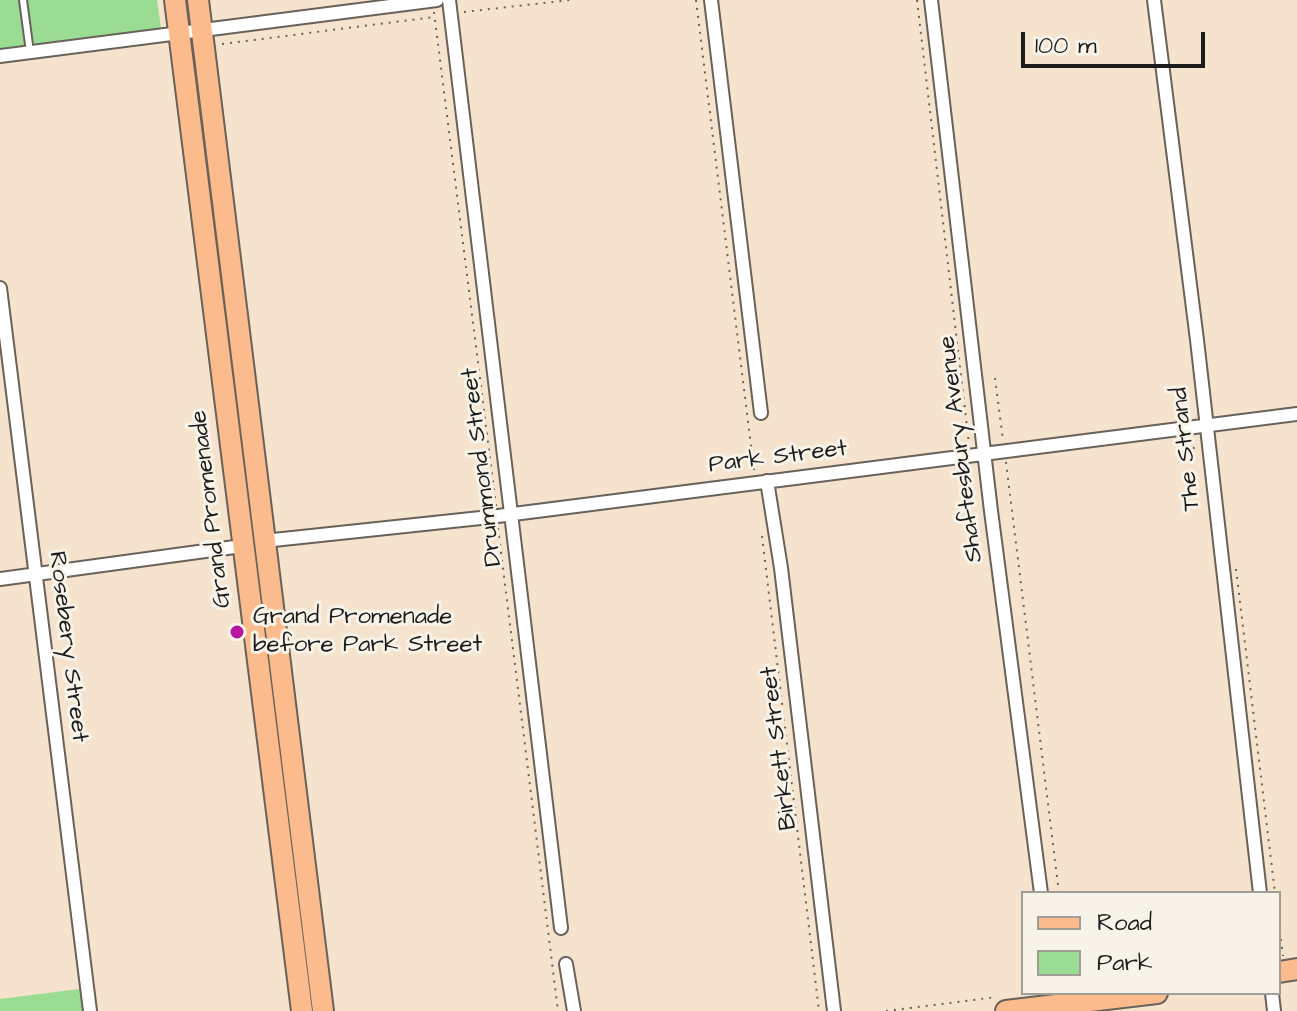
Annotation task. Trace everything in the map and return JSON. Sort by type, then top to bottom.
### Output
[{"type":"main road","name":"Grand Promenade","points":[[175,0],[302,1011]]},
{"type":"main road","name":"Grand Promenade","points":[[198,0],[323,1011]]},
{"type":"main road","points":[[1001,1004],[1051,1008],[1143,995]]},
{"type":"street","points":[[0,56],[437,0]]},
{"type":"street","name":"Drummond Street","points":[[449,0],[561,928]]},
{"type":"street","points":[[711,0],[761,413]]},
{"type":"street","name":"Shaftesbury Avenue","points":[[931,0],[1041,891]]},
{"type":"street","name":"The Strand","points":[[1154,0],[1260,891]]},
{"type":"street","name":"Rosebery Street","points":[[0,288],[90,1011]]},
{"type":"street","name":"Park Street","points":[[264,541],[511,514],[1297,414]]},
{"type":"street","name":"Birkett Street","points":[[767,481],[781,568],[834,1011]]},
{"type":"street","points":[[0,579],[242,546]]},
{"type":"street","points":[[566,964],[574,1011]]},
{"type":"lane","points":[[23,0],[30,52]]},
{"type":"path","points":[[219,44],[570,0]]},
{"type":"path","points":[[995,378],[1059,891]]},
{"type":"path","points":[[1281,934],[1287,967]]},
{"type":"path","points":[[886,1011],[1001,1004]]},
{"type":"green space","points":[[0,0],[157,0],[162,35],[0,56]]},
{"type":"green space","points":[[87,988],[90,1011],[0,1011],[0,999]]},
{"type":"place","name":"Grand Promenade before Park Street","points":[[237,632]]}]
